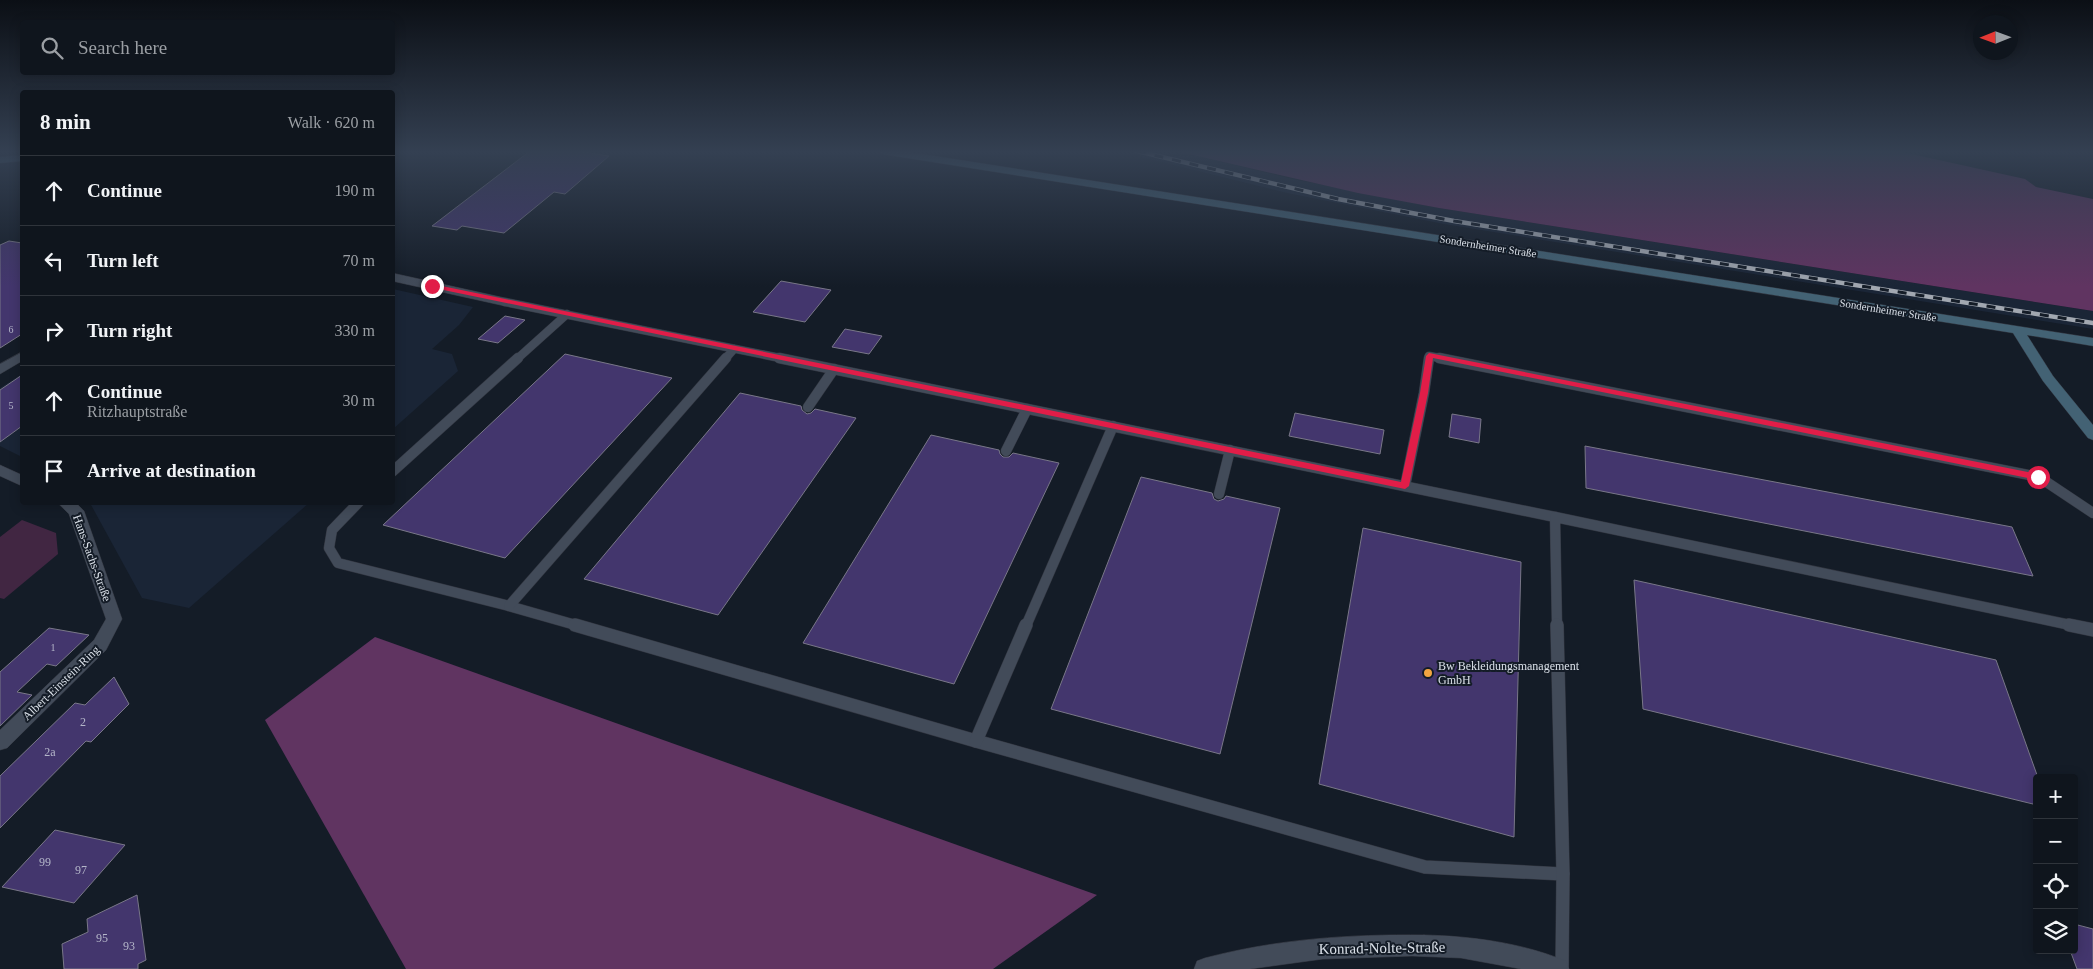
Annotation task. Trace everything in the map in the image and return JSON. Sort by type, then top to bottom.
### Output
[{"type":"main road","name":"Sondernheimer Straße","points":[[1169,196],[2093,342]]},
{"type":"main road","points":[[2017,330],[2048,378],[2093,435]]},
{"type":"street","points":[[395,278],[505,302]]},
{"type":"street","points":[[0,370],[20,357]]},
{"type":"street","points":[[0,470],[20,480]]},
{"type":"street","name":"Hans-Sachs-Straße","points":[[68,505],[76,511],[114,619]]},
{"type":"street","name":"Albert-Einstein-Ring","points":[[0,742],[100,645],[114,619]]},
{"type":"street","name":"Konrad-Nolte-Straße","points":[[1205,969],[1264,954],[1320,948],[1400,944],[1500,953],[1558,969]]},
{"type":"lane","points":[[505,302],[1405,486],[2093,630]]},
{"type":"lane","points":[[395,469],[566,314]]},
{"type":"lane","points":[[509,606],[734,349]]},
{"type":"lane","points":[[1405,486],[1424,393],[1429,356],[2038,477],[2093,513]]},
{"type":"lane","points":[[808,407],[834,369]]},
{"type":"lane","points":[[1006,451],[1028,409]]},
{"type":"lane","points":[[976,741],[1113,426]]},
{"type":"lane","points":[[1219,494],[1230,450]]},
{"type":"lane","points":[[356,505],[332,530],[329,548],[338,564],[509,606],[976,741],[1425,867],[1563,874]]},
{"type":"lane","points":[[1555,517],[1563,874],[1562,969]]},
{"type":"shaded area","points":[[1303,196],[1380,196],[1439,208],[2093,311],[2093,329],[1444,224]]},
{"type":"shaded area","points":[[1375,196],[2080,196],[2093,199],[2093,311],[1439,208]]},
{"type":"shaded area","points":[[395,289],[473,307],[459,325],[432,349],[452,354],[458,371],[395,427]]},
{"type":"shaded area","points":[[20,375],[20,456],[0,446],[0,388]]},
{"type":"shaded area","points":[[91,505],[307,505],[189,608],[142,598]]},
{"type":"shaded area","points":[[22,520],[56,533],[58,554],[4,599],[0,598],[0,537]]},
{"type":"shaded area","points":[[375,637],[1097,895],[993,969],[406,969],[265,720]]},
{"type":"building","points":[[471,196],[549,196],[504,233],[462,226],[457,230],[432,226]]},
{"type":"building","points":[[9,241],[20,243],[20,335],[0,348],[0,245]]},
{"type":"building","points":[[781,281],[831,290],[805,322],[753,312]]},
{"type":"building","points":[[505,316],[525,320],[498,343],[478,339]]},
{"type":"building","points":[[845,329],[882,336],[869,354],[832,347]]},
{"type":"building","points":[[565,354],[672,378],[505,558],[383,525]]},
{"type":"building","points":[[20,376],[20,427],[0,442],[0,390]]},
{"type":"building","points":[[740,393],[801,406],[802,410],[807,414],[815,409],[856,418],[718,615],[584,579]]},
{"type":"building","points":[[1295,413],[1384,430],[1380,454],[1289,436]]},
{"type":"building","points":[[1452,414],[1481,419],[1479,443],[1449,437]]},
{"type":"building","points":[[931,435],[999,450],[1003,457],[1009,457],[1013,453],[1059,463],[954,684],[803,643]]},
{"type":"building","points":[[1585,446],[2012,527],[2033,576],[1586,488]]},
{"type":"building","points":[[1141,477],[1212,493],[1214,499],[1218,501],[1226,496],[1280,508],[1220,754],[1051,709]]},
{"type":"building","name":"Bw Bekleidungsmanagement GmbH","points":[[1363,528],[1521,562],[1514,837],[1319,784]]},
{"type":"building","points":[[1634,580],[1996,660],[2037,774],[2033,774],[2033,804],[1643,709]]},
{"type":"building","points":[[49,628],[89,635],[56,666],[47,664],[17,692],[32,695],[0,726],[0,672]]},
{"type":"building","points":[[114,677],[129,704],[91,742],[86,741],[0,828],[0,776],[75,703],[85,705]]},
{"type":"building","points":[[55,830],[125,845],[74,903],[2,887]]},
{"type":"building","points":[[137,895],[146,960],[138,964],[138,969],[64,969],[62,944],[88,932],[87,919]]},
{"type":"building","points":[[2078,925],[2093,929],[2093,969],[2077,969],[2071,954],[2078,954]]},
{"type":"railway","points":[[1326,196],[1454,221],[2093,323]]},
{"type":"place","name":"Bw Bekleidungsmanagement GmbH","points":[[1428,673]]},
{"type":"route","points":[[432,286],[1405,486],[1420,404],[1424,393],[1429,356],[2038,477]]}]
